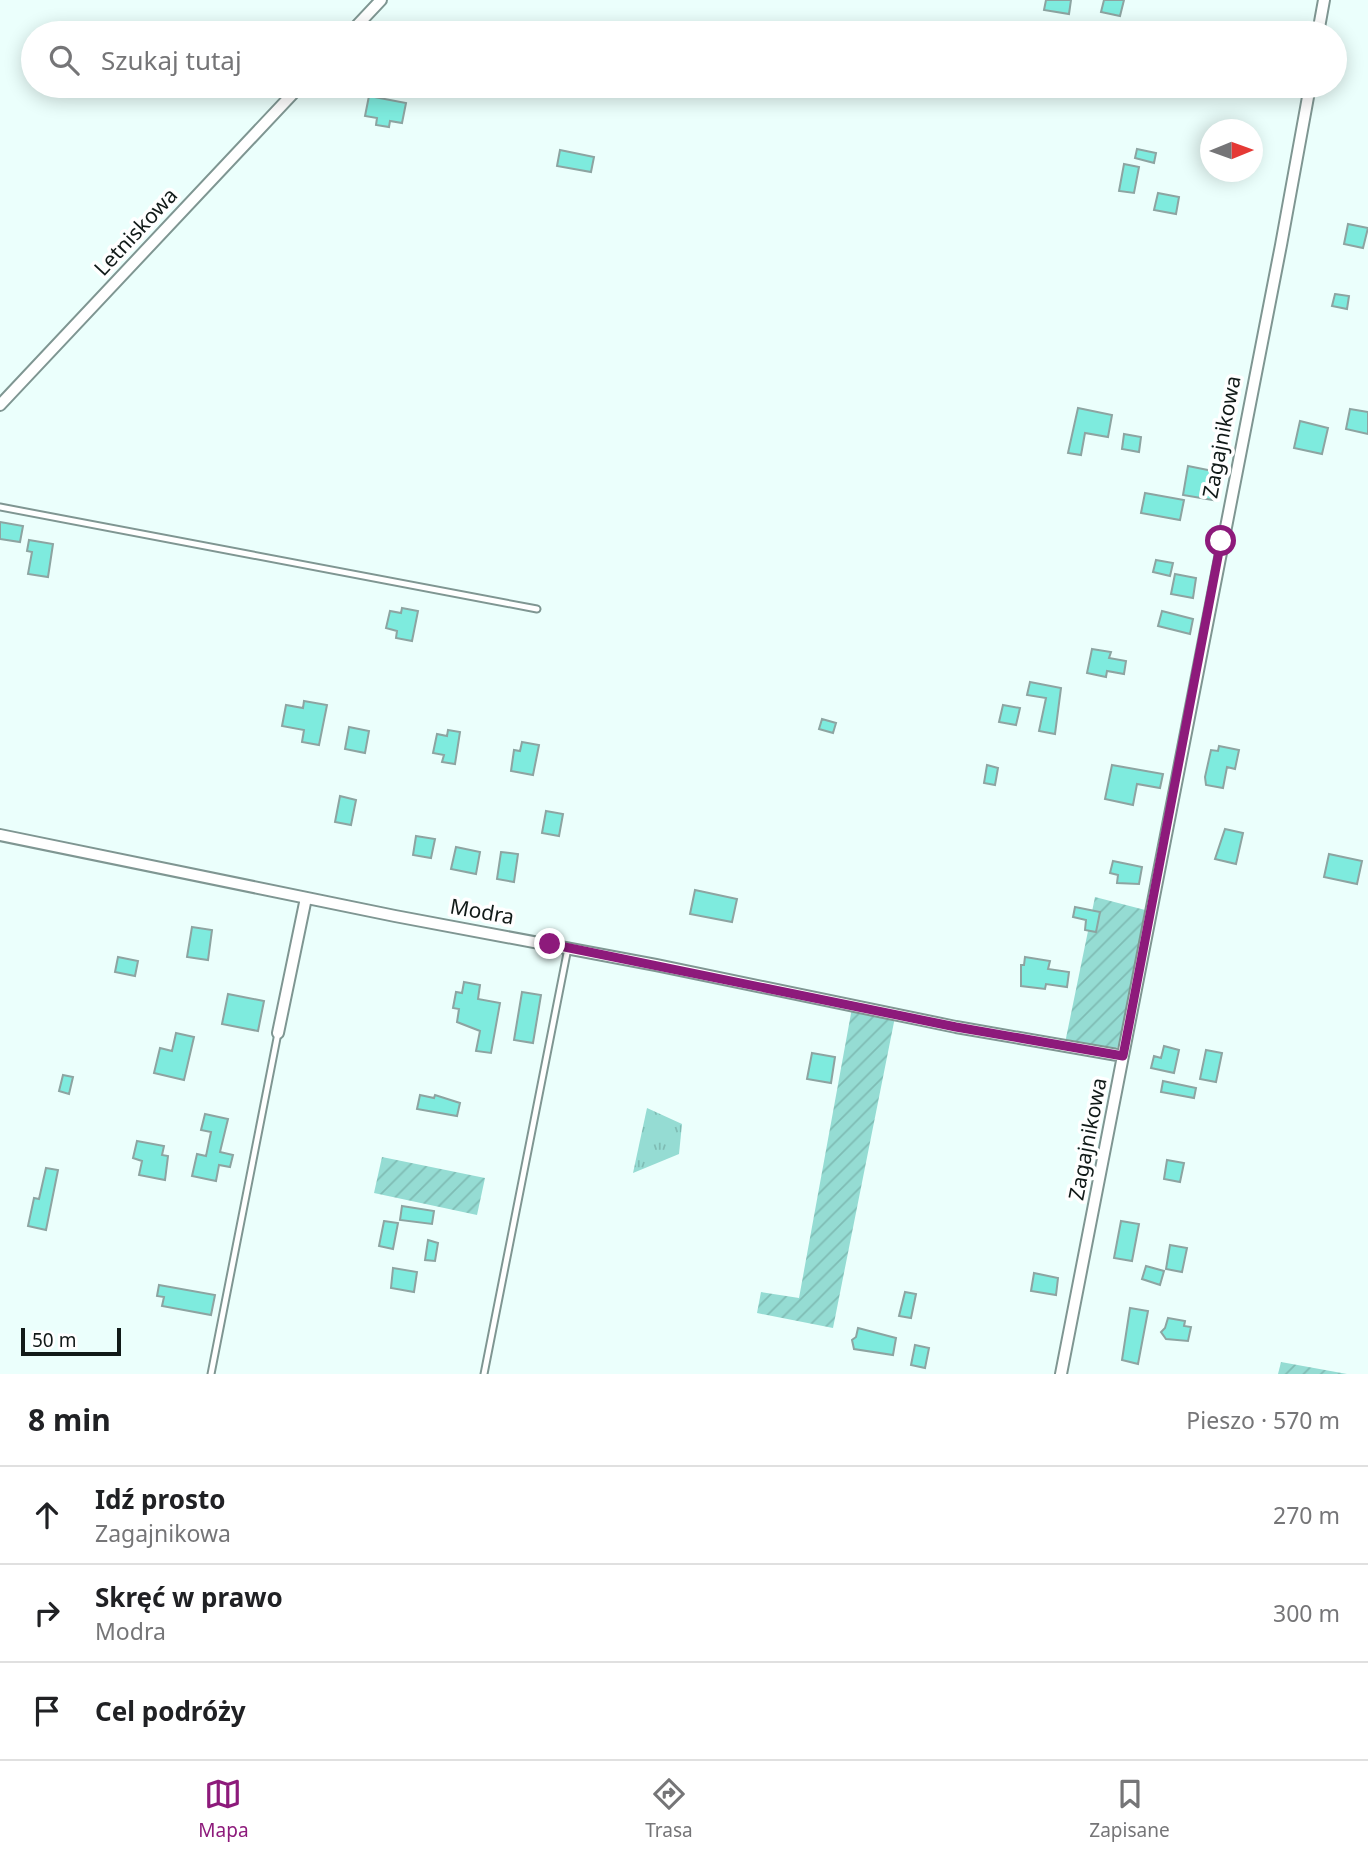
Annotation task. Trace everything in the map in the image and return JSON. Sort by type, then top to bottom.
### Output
[{"type":"street","points":[[362,21],[382,0]]},
{"type":"street","points":[[1320,21],[1324,0]]},
{"type":"street","name":"Letniskowa","points":[[0,405],[289,98]]},
{"type":"street","name":"Zagajnikowa","points":[[1061,1374],[1308,98]]},
{"type":"street","name":"Modra","points":[[0,835],[956,1027],[1123,1056]]},
{"type":"street","points":[[278,1033],[306,898]]},
{"type":"lane","points":[[0,506],[537,609]]},
{"type":"lane","points":[[484,1374],[568,948]]},
{"type":"lane","points":[[211,1374],[278,1033]]},
{"type":"green space","points":[[1095,897],[1149,911],[1122,1044],[1113,1050],[1065,1043]]},
{"type":"green space","points":[[852,1008],[895,1017],[833,1328],[757,1313],[761,1292],[799,1298]]},
{"type":"green space","points":[[647,1108],[682,1124],[679,1154],[633,1173]]},
{"type":"green space","points":[[382,1157],[485,1178],[477,1215],[374,1193]]},
{"type":"green space","points":[[1281,1362],[1347,1374],[1278,1374]]},
{"type":"building","points":[[1046,0],[1071,0],[1069,14],[1044,10]]},
{"type":"building","points":[[1104,0],[1124,0],[1120,16],[1101,12]]},
{"type":"building","points":[[369,98],[406,103],[402,123],[390,121],[389,127],[376,125],[377,118],[365,116]]},
{"type":"building","points":[[1137,149],[1156,153],[1154,163],[1135,158]]},
{"type":"building","points":[[560,150],[594,157],[591,172],[557,166]]},
{"type":"building","points":[[1124,164],[1139,167],[1134,193],[1119,191]]},
{"type":"building","points":[[1158,193],[1179,197],[1176,214],[1154,210]]},
{"type":"building","points":[[1348,224],[1368,228],[1363,248],[1344,244]]},
{"type":"building","points":[[1335,294],[1349,296],[1347,309],[1332,306]]},
{"type":"building","points":[[1078,408],[1112,415],[1108,437],[1085,433],[1081,455],[1068,453]]},
{"type":"building","points":[[1350,409],[1368,412],[1368,434],[1346,429]]},
{"type":"building","points":[[1300,421],[1328,428],[1322,454],[1294,448]]},
{"type":"building","points":[[1124,434],[1141,437],[1139,452],[1122,449]]},
{"type":"building","points":[[1188,466],[1218,472],[1213,500],[1183,495]]},
{"type":"building","points":[[1145,493],[1184,500],[1180,520],[1141,513]]},
{"type":"building","points":[[0,522],[23,526],[20,542],[0,539]]},
{"type":"building","points":[[29,540],[53,544],[48,577],[28,574],[32,552],[27,551]]},
{"type":"building","points":[[1156,560],[1173,563],[1170,576],[1153,572]]},
{"type":"building","points":[[1175,574],[1196,578],[1193,598],[1171,594]]},
{"type":"building","points":[[402,608],[418,611],[412,641],[396,638],[397,631],[386,628],[390,611],[401,613]]},
{"type":"building","points":[[1162,611],[1193,619],[1190,634],[1158,626]]},
{"type":"building","points":[[1092,649],[1111,652],[1109,658],[1126,661],[1124,674],[1107,671],[1106,677],[1087,673]]},
{"type":"building","points":[[1030,682],[1061,688],[1055,734],[1039,731],[1046,698],[1027,695]]},
{"type":"building","points":[[304,701],[327,705],[319,745],[302,742],[304,730],[282,726],[286,705],[303,708]]},
{"type":"building","points":[[1003,705],[1020,708],[1016,725],[999,722]]},
{"type":"building","points":[[822,719],[836,723],[833,733],[819,729]]},
{"type":"building","points":[[349,727],[369,731],[365,753],[345,749]]},
{"type":"building","points":[[448,730],[460,732],[455,764],[442,762],[444,755],[433,753],[437,734],[447,736]]},
{"type":"building","points":[[522,742],[539,745],[533,775],[511,771],[514,750],[520,751]]},
{"type":"building","points":[[1219,746],[1239,750],[1235,769],[1227,767],[1223,788],[1206,785],[1205,777],[1211,750],[1218,751]]},
{"type":"building","points":[[987,765],[998,768],[995,785],[984,783]]},
{"type":"building","points":[[1112,765],[1163,774],[1160,788],[1137,784],[1133,805],[1105,799]]},
{"type":"building","points":[[340,796],[356,800],[351,825],[335,822]]},
{"type":"building","points":[[546,811],[563,814],[559,836],[542,833]]},
{"type":"building","points":[[1225,829],[1243,833],[1236,864],[1215,859]]},
{"type":"building","points":[[416,836],[435,839],[431,858],[413,855]]},
{"type":"building","points":[[456,847],[480,852],[476,874],[451,869]]},
{"type":"building","points":[[501,852],[518,854],[514,882],[497,879]]},
{"type":"building","points":[[1329,854],[1362,861],[1357,884],[1324,877]]},
{"type":"building","points":[[1113,861],[1142,867],[1139,884],[1117,883],[1118,875],[1110,873]]},
{"type":"building","points":[[695,890],[737,899],[732,922],[690,914]]},
{"type":"building","points":[[1075,907],[1100,912],[1096,932],[1085,930],[1086,920],[1073,917]]},
{"type":"building","points":[[192,927],[212,930],[208,960],[187,957]]},
{"type":"building","points":[[118,957],[138,961],[135,976],[115,972]]},
{"type":"building","points":[[1025,957],[1050,961],[1048,969],[1069,972],[1067,987],[1046,984],[1045,989],[1021,986],[1021,965],[1024,965]]},
{"type":"building","points":[[464,982],[480,985],[478,999],[500,1003],[491,1053],[476,1051],[480,1031],[457,1022],[459,1009],[453,1008],[456,992],[462,993]]},
{"type":"building","points":[[522,992],[541,995],[533,1043],[514,1040]]},
{"type":"building","points":[[228,994],[264,1001],[258,1031],[222,1024]]},
{"type":"building","points":[[176,1033],[194,1037],[184,1080],[154,1073],[160,1048],[172,1051]]},
{"type":"building","points":[[1164,1046],[1179,1050],[1174,1073],[1151,1068],[1154,1056],[1161,1058]]},
{"type":"building","points":[[1206,1050],[1222,1053],[1216,1082],[1200,1079]]},
{"type":"building","points":[[812,1053],[835,1057],[831,1083],[807,1079]]},
{"type":"building","points":[[63,1075],[73,1077],[69,1094],[59,1091]]},
{"type":"building","points":[[1163,1081],[1196,1088],[1194,1098],[1161,1092]]},
{"type":"building","points":[[420,1095],[434,1098],[435,1095],[460,1103],[457,1116],[417,1109]]},
{"type":"building","points":[[205,1114],[228,1119],[220,1152],[233,1155],[230,1167],[219,1165],[216,1181],[192,1176],[197,1154],[206,1156],[211,1132],[201,1130]]},
{"type":"building","points":[[137,1141],[164,1146],[162,1155],[168,1156],[165,1180],[139,1175],[142,1161],[133,1158]]},
{"type":"building","points":[[1167,1160],[1184,1163],[1180,1182],[1164,1179]]},
{"type":"building","points":[[46,1168],[58,1170],[46,1230],[28,1226],[34,1198],[39,1199]]},
{"type":"building","points":[[402,1206],[434,1211],[432,1224],[400,1220]]},
{"type":"building","points":[[384,1221],[398,1223],[393,1249],[379,1246]]},
{"type":"building","points":[[1121,1221],[1139,1224],[1132,1261],[1114,1258]]},
{"type":"building","points":[[428,1240],[438,1243],[435,1261],[425,1260]]},
{"type":"building","points":[[1170,1245],[1187,1248],[1182,1272],[1166,1269]]},
{"type":"building","points":[[1146,1266],[1164,1271],[1160,1285],[1142,1279]]},
{"type":"building","points":[[393,1268],[417,1272],[414,1292],[391,1288]]},
{"type":"building","points":[[1034,1273],[1058,1278],[1056,1295],[1031,1291]]},
{"type":"building","points":[[159,1285],[215,1295],[211,1315],[162,1306],[164,1297],[157,1296]]},
{"type":"building","points":[[905,1292],[916,1294],[911,1318],[899,1316]]},
{"type":"building","points":[[1130,1308],[1148,1311],[1138,1364],[1122,1360]]},
{"type":"building","points":[[1168,1318],[1185,1321],[1184,1326],[1191,1327],[1188,1341],[1166,1339],[1161,1332]]},
{"type":"building","points":[[858,1328],[896,1338],[893,1355],[854,1349],[852,1340],[856,1337]]},
{"type":"building","points":[[915,1345],[929,1348],[925,1368],[911,1365]]},
{"type":"route","points":[[550,944],[956,1027],[1123,1056],[1221,541]]}]
